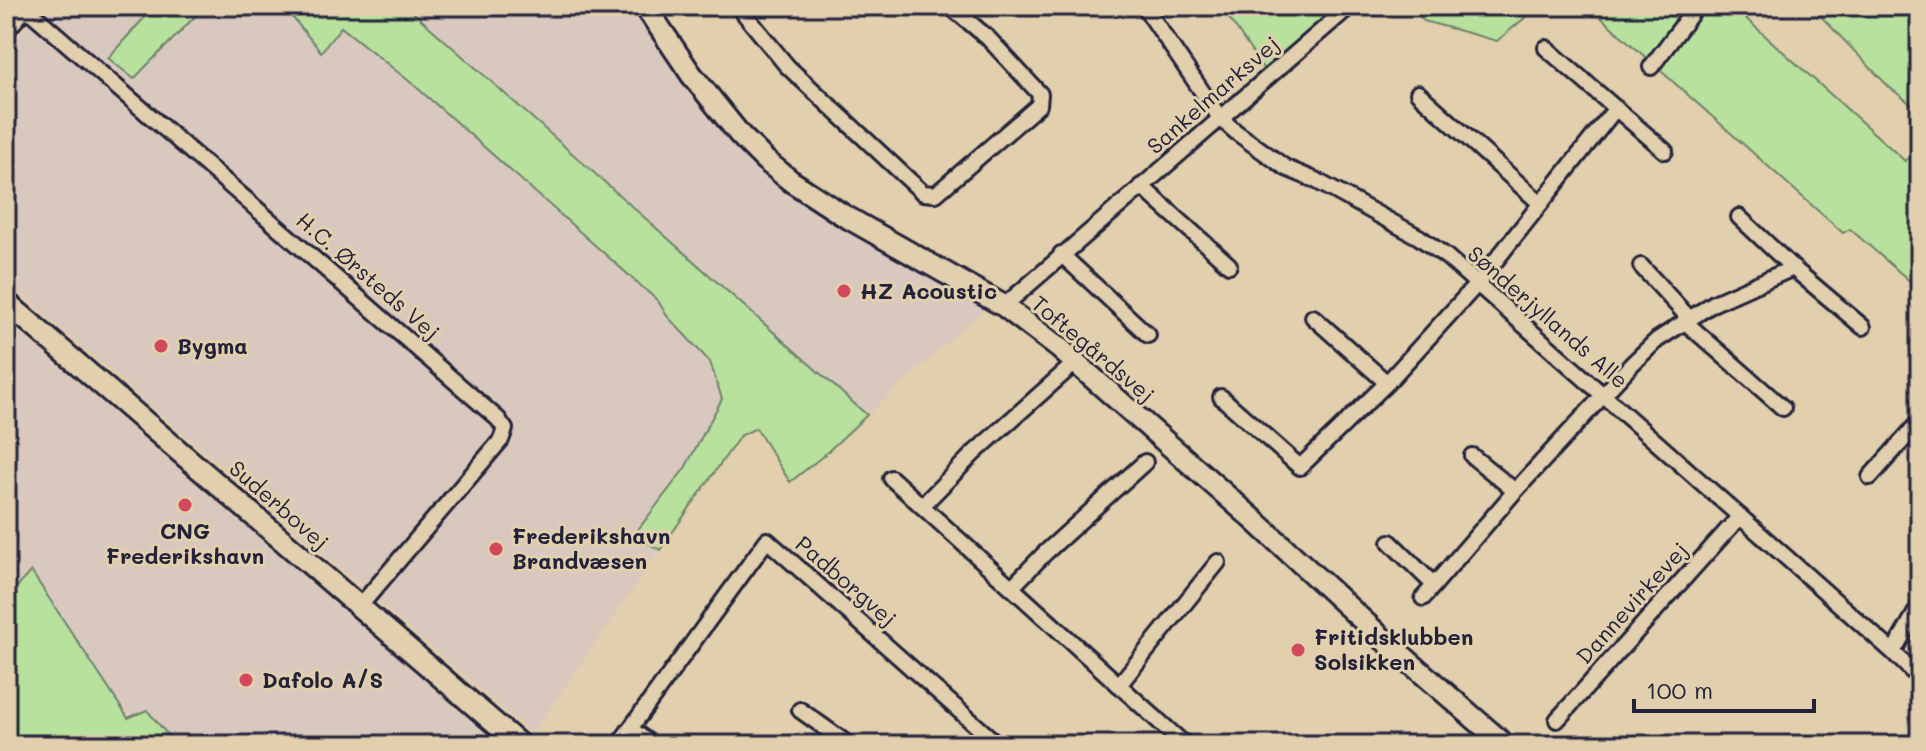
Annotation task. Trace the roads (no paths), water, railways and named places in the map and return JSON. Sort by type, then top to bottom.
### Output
[{"type":"street","name":"Toftegårdsvej","points":[[645,6],[691,74],[740,135],[765,160],[843,215],[1004,306],[1059,348],[1503,744]]},
{"type":"street","points":[[738,6],[787,66],[923,193],[936,194],[1039,105],[1040,94],[988,38],[950,6]]},
{"type":"street","name":"Sønderjyllands Alle","points":[[1144,6],[1220,118],[1236,132],[1286,168],[1315,180],[1419,237],[1447,257],[1920,679]]},
{"type":"street","name":"Sankelmarksvej","points":[[1004,306],[1350,6]]},
{"type":"street","points":[[1651,67],[1697,6]]},
{"type":"street","name":"H.C. Ørsteds Vej","points":[[6,31],[27,7],[498,419],[505,429],[501,440],[360,606]]},
{"type":"street","points":[[1546,48],[1665,151]]},
{"type":"street","points":[[1418,93],[1540,203]]},
{"type":"street","points":[[1221,397],[1300,467],[1387,383],[1478,283],[1616,108]]},
{"type":"street","name":"Sankelmarksvej","points":[[1141,186],[1229,265]]},
{"type":"street","points":[[1739,217],[1863,327]]},
{"type":"street","points":[[1061,254],[1148,335]]},
{"type":"street","points":[[1641,266],[1686,319],[1783,408]]},
{"type":"street","points":[[1423,598],[1515,491],[1657,340],[1714,303],[1793,268]]},
{"type":"street","name":"Suderbovej","points":[[6,302],[520,745]]},
{"type":"street","points":[[1313,317],[1387,383]]},
{"type":"street","points":[[922,506],[974,453],[1075,363]]},
{"type":"street","points":[[1870,477],[1920,421]]},
{"type":"street","points":[[1472,456],[1515,491]]},
{"type":"street","points":[[1012,587],[1145,462]]},
{"type":"street","points":[[891,478],[1185,745]]},
{"type":"street","name":"Dannevirkevej","points":[[1557,720],[1740,516]]},
{"type":"street","name":"Padborgvej","points":[[619,744],[767,540],[998,745]]},
{"type":"street","points":[[1390,542],[1434,585]]},
{"type":"street","points":[[1119,685],[1218,562]]},
{"type":"street","points":[[1893,652],[1920,605]]},
{"type":"street","points":[[800,710],[849,745]]},
{"type":"street","points":[[631,729],[652,745]]},
{"type":"waterway","points":[[1907,745],[1920,740]]},
{"type":"place","name":"HZ Acoustic","points":[[844,291]]},
{"type":"place","name":"Bygma","points":[[161,346]]},
{"type":"place","name":"CNG Frederikshavn","points":[[185,505]]},
{"type":"place","name":"Frederikshavn Brandvæsen","points":[[496,549]]},
{"type":"place","name":"Fritidsklubben Solsikken","points":[[1298,650]]},
{"type":"place","name":"Dafolo A/S","points":[[246,680]]}]
